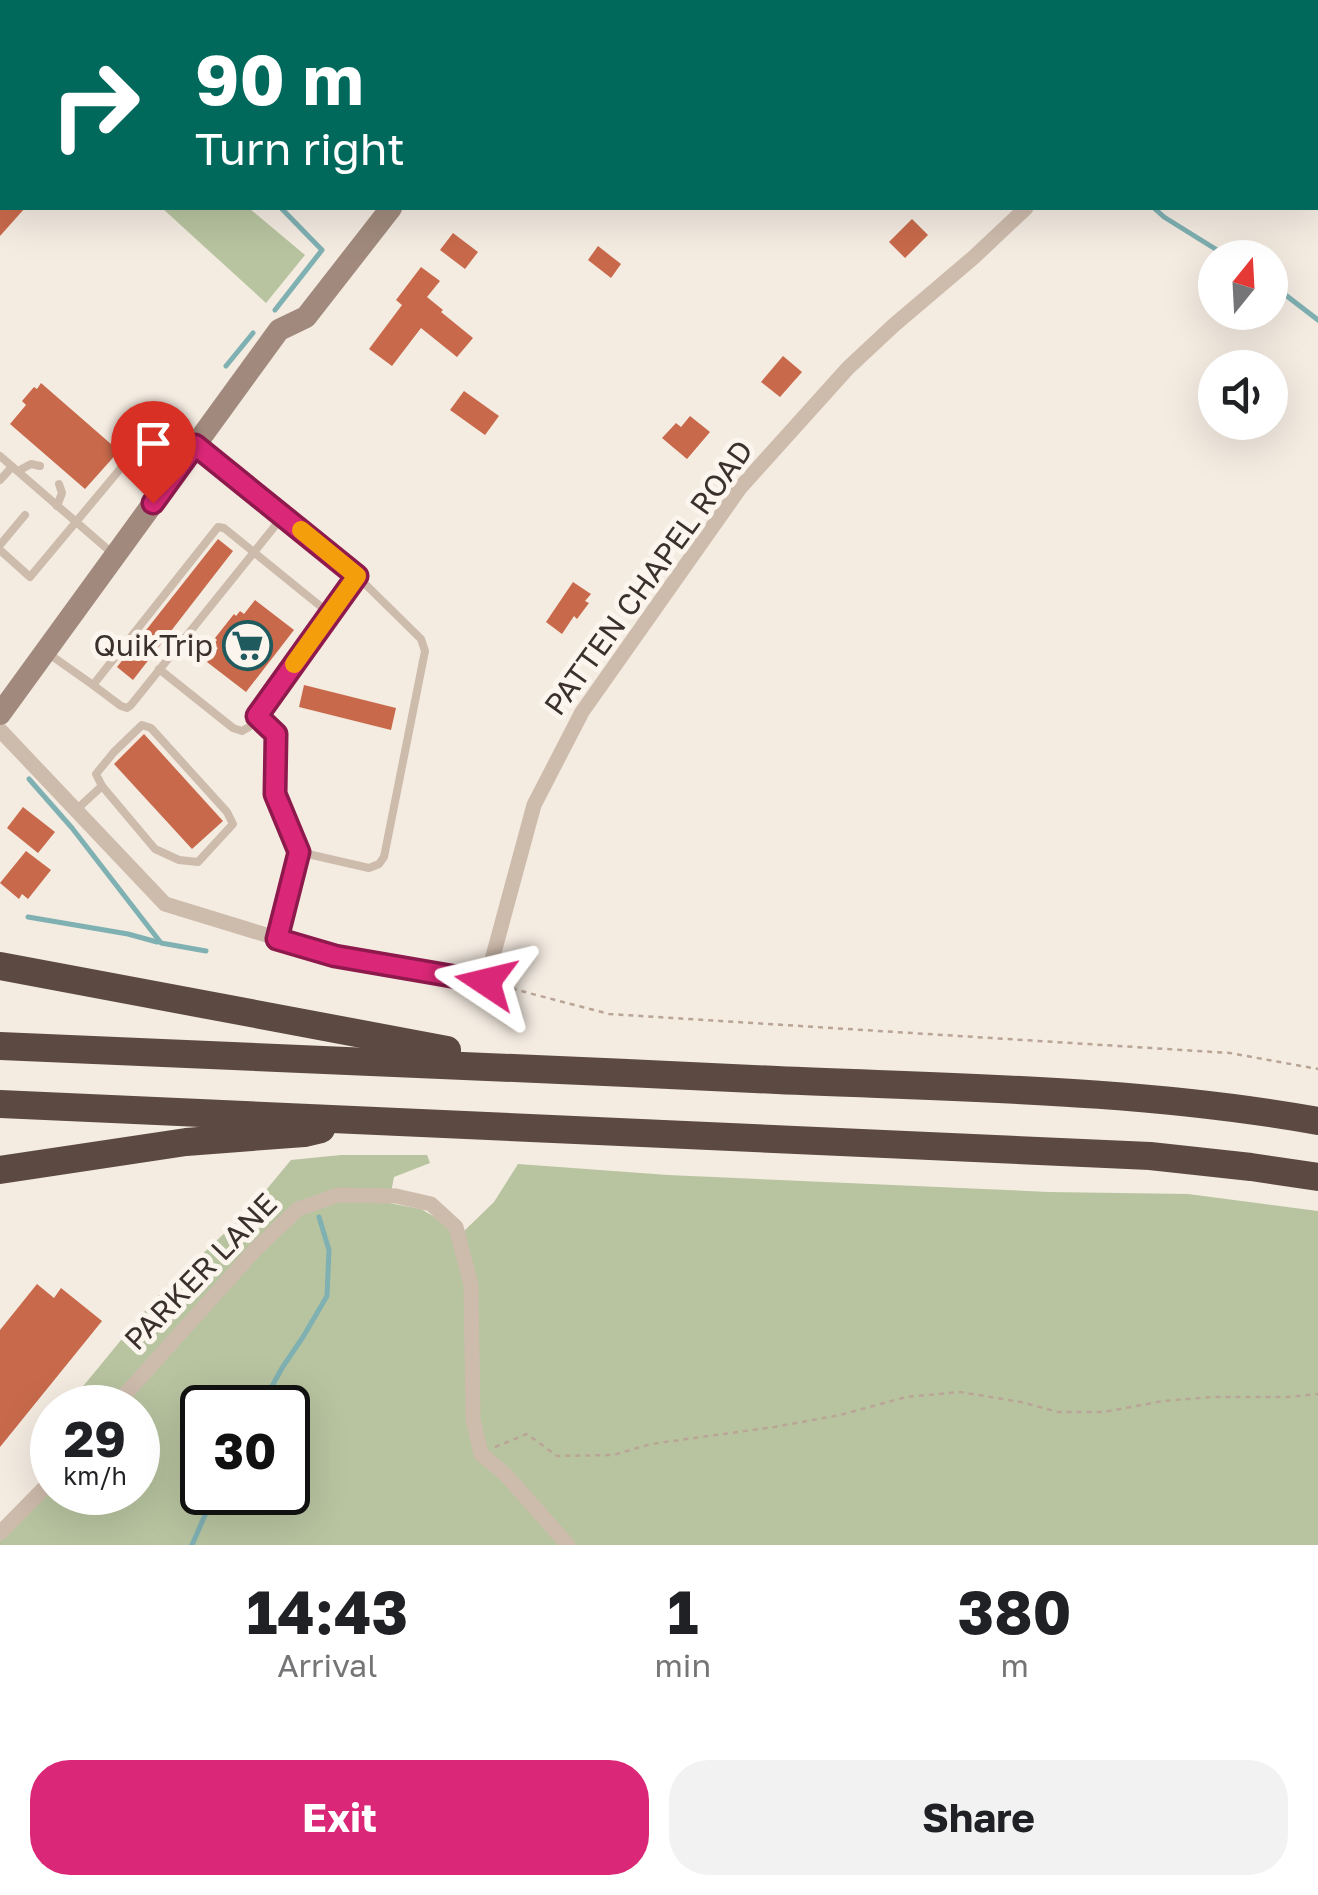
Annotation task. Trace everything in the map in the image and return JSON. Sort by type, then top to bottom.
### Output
[{"type":"highway","points":[[1,966],[552,1070]]},
{"type":"highway","points":[[0,1046],[1099,1096],[1220,1107],[1318,1122]]},
{"type":"highway","points":[[0,1104],[1150,1156],[1318,1177]]},
{"type":"highway","points":[[0,1170],[186,1142],[304,1133],[370,1119]]},
{"type":"street","points":[[0,714],[278,330],[306,316],[389,210]]},
{"type":"street","name":"PATTEN CHAPEL ROAD","points":[[486,982],[534,805],[582,712],[740,488],[848,368],[1024,210]]},
{"type":"street","points":[[0,730],[165,904],[335,956],[486,982]]},
{"type":"street","name":"PARKER LANE","points":[[134,1385],[298,1209],[338,1194],[396,1196],[431,1204],[456,1227],[472,1285],[472,1419],[482,1454]]},
{"type":"street","points":[[482,1454],[568,1545]]},
{"type":"street","points":[[0,1532],[30,1502]]},
{"type":"lane","points":[[195,445],[357,576],[421,640],[426,651],[384,857],[370,868],[299,852]]},
{"type":"lane","points":[[0,456],[115,556]]},
{"type":"lane","points":[[0,480],[15,469],[31,464],[40,466]]},
{"type":"lane","points":[[25,516],[0,547],[30,577],[121,468]]},
{"type":"lane","points":[[58,506],[62,493],[59,484]]},
{"type":"lane","points":[[45,652],[127,708],[283,516]]},
{"type":"lane","points":[[93,685],[218,527],[330,614]]},
{"type":"lane","points":[[159,669],[242,731],[257,716],[357,576]]},
{"type":"lane","points":[[257,716],[276,734],[275,794],[299,852],[277,939]]},
{"type":"lane","points":[[142,725],[151,728],[227,812],[233,824],[198,862],[179,860],[155,849],[102,786],[96,774],[100,767],[142,725]]},
{"type":"lane","points":[[76,810],[102,786]]},
{"type":"path","points":[[486,982],[609,1014],[1230,1053],[1318,1069]]},
{"type":"path","points":[[482,1454],[526,1434],[557,1456],[614,1456],[651,1444],[840,1415],[906,1396],[960,1392],[1058,1412],[1104,1412],[1212,1397],[1318,1394]]},
{"type":"green space","points":[[164,210],[251,210],[305,255],[266,303]]},
{"type":"green space","points":[[341,1155],[427,1155],[430,1163],[394,1177],[389,1203],[421,1209],[462,1233],[494,1202],[518,1164],[668,1175],[1049,1192],[1188,1194],[1318,1211],[1318,1545],[0,1545],[30,1501],[30,1515],[160,1515],[160,1385],[84,1385],[154,1300],[252,1207],[291,1160]]},
{"type":"building","points":[[0,210],[23,210],[0,236]]},
{"type":"building","points":[[912,219],[928,235],[905,258],[889,242]]},
{"type":"building","points":[[453,233],[478,252],[465,269],[440,250]]},
{"type":"building","points":[[598,246],[621,264],[611,278],[588,260]]},
{"type":"building","points":[[421,267],[440,281],[427,297],[473,338],[457,357],[421,328],[392,366],[369,349],[402,305],[396,300]]},
{"type":"building","points":[[783,356],[802,372],[780,397],[761,382]]},
{"type":"building","points":[[41,383],[119,451],[85,489],[10,424],[26,405],[22,401]]},
{"type":"building","points":[[464,391],[499,416],[485,435],[450,410]]},
{"type":"building","points":[[690,416],[710,432],[687,459],[662,438],[676,423],[681,427]]},
{"type":"building","name":"QuikTrip","points":[[218,539],[233,551],[133,680],[117,667]]},
{"type":"building","points":[[573,582],[591,594],[585,601],[589,603],[562,634],[546,622]]},
{"type":"building","name":"QuikTrip","points":[[255,600],[294,630],[246,692],[207,662],[218,648],[213,645],[215,638],[234,614],[244,614]]},
{"type":"building","points":[[304,685],[396,708],[391,730],[299,707]]},
{"type":"building","points":[[144,734],[223,821],[192,849],[114,764]]},
{"type":"building","points":[[23,807],[55,832],[38,853],[7,828]]},
{"type":"building","points":[[26,851],[51,870],[28,899],[22,894],[19,899],[0,883]]},
{"type":"building","points":[[37,1284],[54,1298],[61,1288],[102,1321],[50,1385],[30,1385],[30,1410],[0,1447],[0,1330]]},
{"type":"waterway","points":[[275,310],[322,250],[283,210]]},
{"type":"waterway","points":[[1156,210],[1201,240]]},
{"type":"waterway","points":[[1288,297],[1318,320]]},
{"type":"waterway","points":[[226,366],[253,333]]},
{"type":"waterway","points":[[29,779],[161,943],[206,951]]},
{"type":"waterway","points":[[28,917],[157,942]]},
{"type":"waterway","points":[[273,1385],[327,1296],[329,1250],[319,1217]]},
{"type":"waterway","points":[[192,1545],[205,1515]]},
{"type":"slow traffic","points":[[294,664],[357,576],[301,530]]},
{"type":"place","name":"QuikTrip","points":[[248,646]]},
{"type":"route","points":[[153,503],[195,445],[357,576],[257,716],[276,734],[275,794],[299,852],[277,939],[335,956],[486,982]]}]
